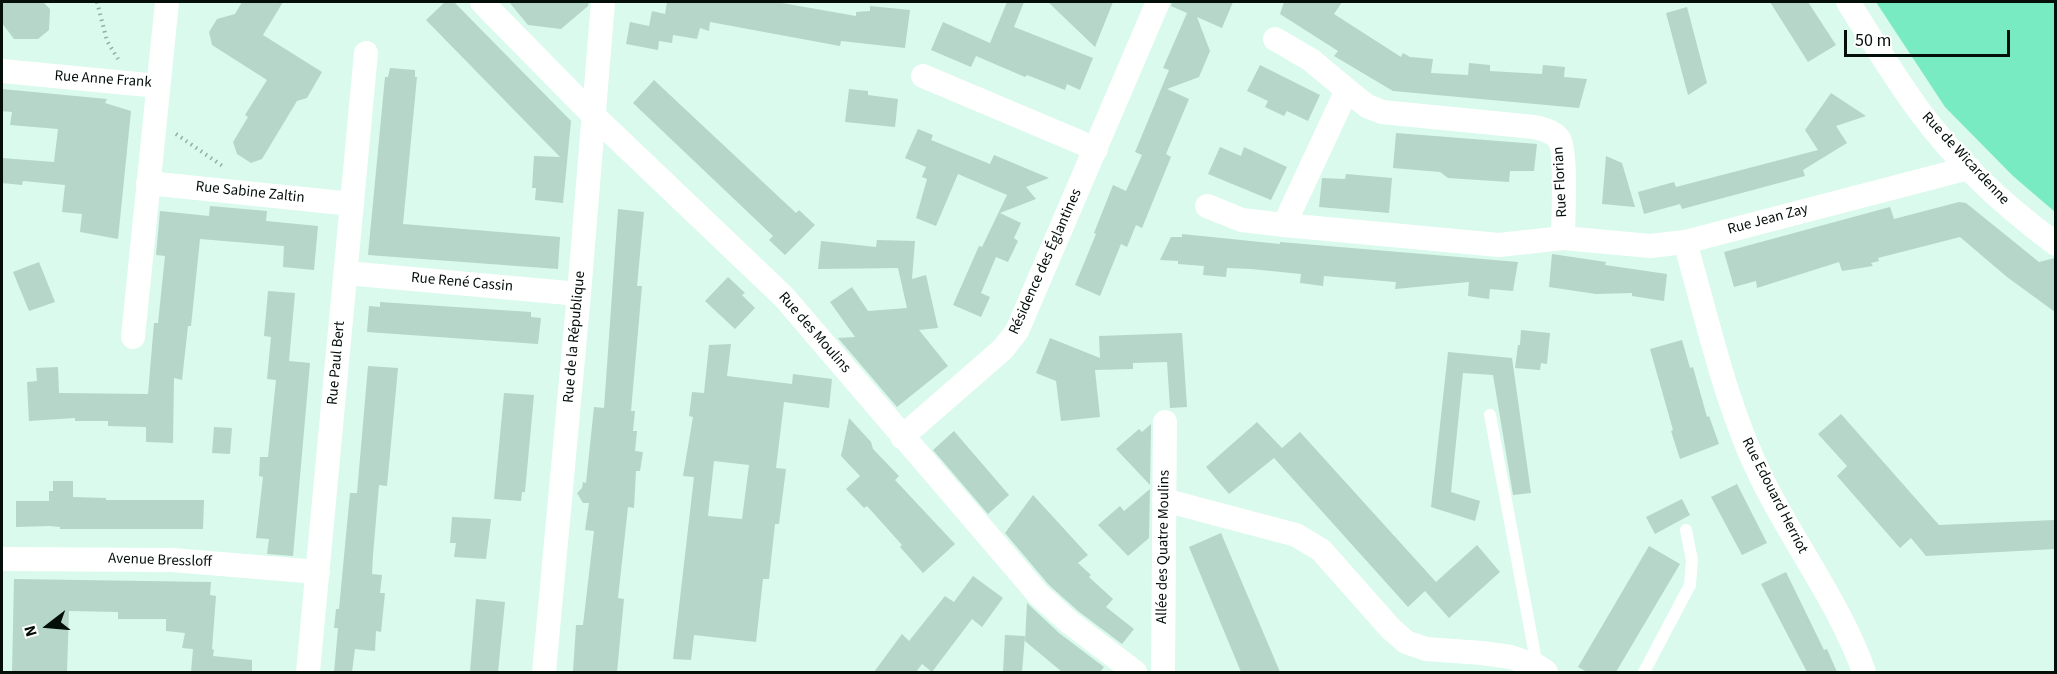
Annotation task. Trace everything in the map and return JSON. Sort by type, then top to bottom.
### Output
[{"type":"street","name":"Rue Anne Frank","points":[[2,71],[158,86],[167,2]]},
{"type":"street","name":"Rue des Moulins","points":[[482,2],[594,116],[779,292],[1039,595],[1069,622],[1135,672]]},
{"type":"street","name":"Rue de la République","points":[[544,672],[603,2]]},
{"type":"street","points":[[600,34],[619,2]]},
{"type":"street","name":"Résidence des Églantines","points":[[902,437],[1003,349],[1017,331],[1158,2]]},
{"type":"street","name":"Rue de Wicardenne","points":[[1848,2],[1920,111],[1969,168],[2007,206],[2055,244]]},
{"type":"street","name":"Rue Florian","points":[[1207,206],[1242,220],[1499,245],[1563,238],[1561,143],[1551,132],[1534,127],[1382,112],[1367,106],[1311,60],[1275,39]]},
{"type":"street","name":"Rue Paul Bert","points":[[308,672],[366,53]]},
{"type":"street","points":[[923,76],[1096,149]]},
{"type":"street","points":[[133,337],[158,86]]},
{"type":"street","points":[[1284,225],[1347,90]]},
{"type":"street","name":"Rue Jean Zay","points":[[1563,238],[1650,246],[1685,242],[1969,168]]},
{"type":"street","name":"Rue Sabine Zaltin","points":[[148,183],[352,204]]},
{"type":"street","name":"Rue Edouard Herriot","points":[[1685,242],[1728,395],[1742,433],[1770,496],[1841,620],[1864,672]]},
{"type":"street","name":"Rue René Cassin","points":[[345,273],[579,294]]},
{"type":"street","name":"Allée des Quatre Moulins","points":[[1163,672],[1165,422]]},
{"type":"street","points":[[1164,500],[1305,539],[1321,550],[1398,637],[1416,646],[1496,654],[1541,669]]},
{"type":"street","name":"Avenue Bressloff","points":[[2,559],[187,561],[318,572]]},
{"type":"lane","points":[[1490,415],[1541,669]]},
{"type":"lane","points":[[1644,672],[1690,585],[1692,560],[1686,530]]},
{"type":"path","points":[[97,2],[107,41],[117,58],[124,82]]},
{"type":"path","points":[[155,120],[230,170]]},
{"type":"green space","points":[[1876,2],[2055,2],[2055,212],[2013,176],[1945,107]]},
{"type":"building","points":[[2,2],[43,2],[50,9],[49,30],[38,39],[14,39],[2,23]]},
{"type":"building","points":[[242,2],[283,2],[263,35],[322,72],[307,98],[297,101],[262,159],[251,163],[237,154],[233,142],[248,117],[245,115],[267,80],[212,45],[209,32],[217,19],[235,14]]},
{"type":"building","points":[[445,2],[454,2],[571,121],[563,203],[535,200],[536,188],[532,188],[534,156],[560,157],[426,20]]},
{"type":"building","points":[[509,2],[589,2],[588,6],[561,29],[528,25]]},
{"type":"building","points":[[667,2],[776,2],[856,16],[856,12],[870,11],[870,6],[910,10],[905,48],[841,41],[840,46],[710,22],[709,31],[700,28],[697,39],[673,35],[672,43],[659,41],[658,50],[626,44],[630,22],[649,26],[652,11],[665,14]]},
{"type":"building","points":[[1007,2],[1024,2],[1014,27],[1093,58],[1080,90],[1067,84],[1065,90],[1027,75],[1025,77],[976,56],[971,67],[931,50],[943,22],[990,43]]},
{"type":"building","points":[[1048,2],[1113,2],[1095,47]]},
{"type":"building","points":[[1172,2],[1233,2],[1222,28],[1197,17],[1210,51],[1199,77],[1167,89],[1189,99],[1166,154],[1171,157],[1142,228],[1136,225],[1127,247],[1121,244],[1100,296],[1075,285],[1113,185],[1126,191],[1142,155],[1135,152],[1169,70],[1163,68],[1187,13],[1171,6]]},
{"type":"building","points":[[1284,2],[1342,2],[1334,14],[1401,57],[1403,53],[1410,57],[1433,59],[1431,73],[1468,75],[1469,63],[1490,65],[1490,71],[1542,74],[1543,65],[1565,67],[1564,77],[1587,79],[1579,108],[1393,91],[1334,56],[1338,51],[1280,14]]},
{"type":"building","points":[[1770,2],[1808,2],[1836,45],[1808,62]]},
{"type":"building","points":[[1687,7],[1707,83],[1688,95],[1666,13]]},
{"type":"building","points":[[1260,65],[1320,95],[1308,121],[1287,111],[1284,116],[1265,107],[1268,101],[1247,91]]},
{"type":"building","points":[[390,68],[415,70],[415,77],[417,77],[403,224],[560,237],[558,269],[368,255],[385,77],[388,77]]},
{"type":"building","points":[[654,80],[796,213],[799,210],[815,225],[785,255],[769,240],[773,236],[633,103]]},
{"type":"building","points":[[2,89],[107,99],[105,103],[131,111],[118,239],[80,232],[82,214],[62,212],[65,185],[23,181],[22,185],[2,183],[2,158],[54,162],[58,129],[10,125],[12,112],[2,111]]},
{"type":"building","points":[[849,89],[868,91],[868,95],[898,99],[895,127],[845,122]]},
{"type":"building","points":[[1831,93],[1866,116],[1836,126],[1847,143],[1803,170],[1805,176],[1682,209],[1680,204],[1644,214],[1638,192],[1674,182],[1676,187],[1818,150],[1805,130]]},
{"type":"building","points":[[918,129],[933,135],[931,140],[990,164],[994,155],[1049,178],[1026,187],[1036,199],[1000,213],[1021,223],[1014,238],[1018,241],[1008,262],[996,257],[981,293],[990,297],[981,317],[953,305],[979,246],[982,247],[1007,195],[958,174],[936,226],[916,218],[927,179],[922,177],[926,167],[905,158]]},
{"type":"building","points":[[1396,133],[1537,144],[1534,171],[1510,171],[1509,182],[1448,178],[1440,172],[1393,168]]},
{"type":"building","points":[[1220,147],[1241,156],[1244,147],[1287,167],[1271,200],[1208,174]]},
{"type":"building","points":[[1606,156],[1622,163],[1635,207],[1602,204]]},
{"type":"building","points":[[1346,174],[1392,178],[1389,213],[1319,207],[1322,178],[1345,179]]},
{"type":"building","points":[[1959,202],[1966,203],[2039,262],[2055,258],[2055,312],[2007,277],[1960,237],[1878,258],[1879,261],[1871,263],[1873,266],[1842,271],[1839,262],[1757,288],[1756,281],[1734,287],[1724,252],[1890,207],[1894,219]]},
{"type":"building","points":[[210,206],[267,211],[266,221],[318,226],[314,270],[283,267],[284,246],[200,239],[191,326],[188,326],[182,380],[174,378],[173,443],[146,442],[146,427],[108,426],[108,421],[75,421],[75,418],[29,421],[27,382],[37,381],[36,368],[58,367],[59,393],[148,394],[154,323],[158,323],[165,256],[156,255],[160,211],[209,216]]},
{"type":"building","points":[[618,209],[644,212],[637,286],[642,286],[631,411],[635,411],[633,431],[637,431],[635,451],[643,452],[640,471],[636,471],[634,508],[628,507],[618,598],[624,599],[617,672],[573,672],[576,625],[583,625],[594,531],[585,530],[589,503],[583,503],[577,493],[582,488],[583,482],[586,483],[594,407],[604,408]]},
{"type":"building","points":[[1182,234],[1280,244],[1280,242],[1518,262],[1513,291],[1490,289],[1489,299],[1468,296],[1469,282],[1395,289],[1396,282],[1324,276],[1323,286],[1300,283],[1301,274],[1227,268],[1226,277],[1203,275],[1204,266],[1160,260],[1171,237],[1182,237]]},
{"type":"building","points":[[877,240],[915,241],[912,279],[926,275],[938,328],[919,330],[948,366],[897,407],[838,338],[855,337],[830,302],[852,287],[868,311],[907,308],[898,268],[818,269],[821,241],[876,247]]},
{"type":"building","points":[[1552,254],[1667,274],[1664,301],[1632,296],[1632,293],[1596,294],[1549,287]]},
{"type":"building","points":[[39,262],[55,302],[29,311],[13,272]]},
{"type":"building","points":[[728,277],[745,293],[742,295],[755,308],[735,329],[705,301]]},
{"type":"building","points":[[268,291],[295,293],[289,361],[310,363],[293,556],[267,554],[269,539],[256,538],[263,477],[259,476],[260,457],[268,457],[276,380],[267,379],[271,337],[264,336]]},
{"type":"building","points":[[380,302],[531,312],[531,317],[541,318],[538,344],[367,332],[369,306],[380,307]]},
{"type":"building","points":[[1521,330],[1550,333],[1547,364],[1541,363],[1540,370],[1515,368]]},
{"type":"building","points":[[1182,333],[1187,407],[1170,408],[1167,362],[1133,363],[1133,369],[1095,370],[1100,417],[1061,421],[1056,381],[1036,373],[1050,338],[1100,358],[1099,336]]},
{"type":"building","points":[[1682,340],[1690,368],[1693,367],[1707,417],[1709,416],[1719,444],[1680,459],[1650,349]]},
{"type":"building","points":[[731,344],[727,376],[792,384],[793,374],[832,379],[829,408],[784,402],[776,468],[786,469],[779,524],[775,524],[769,579],[763,579],[756,642],[694,635],[691,660],[673,659],[694,477],[683,476],[693,417],[689,416],[692,392],[704,393],[709,345]],"holes":[[[714,461],[749,465],[742,519],[708,516]]]},
{"type":"building","points":[[1448,352],[1512,358],[1531,493],[1513,495],[1493,375],[1463,373],[1451,492],[1480,501],[1475,521],[1431,507]]},
{"type":"building","points":[[368,366],[398,368],[387,486],[379,485],[373,555],[372,574],[382,575],[380,593],[385,593],[381,632],[376,631],[375,651],[355,649],[352,672],[334,672],[338,628],[334,628],[336,609],[339,609],[350,493],[357,493]]},
{"type":"building","points":[[504,393],[534,395],[525,492],[522,492],[521,501],[494,499]]},
{"type":"building","points":[[1841,414],[1939,525],[2055,520],[2055,549],[1926,556],[1911,538],[1900,548],[1837,476],[1847,466],[1818,434]]},
{"type":"building","points":[[849,418],[871,442],[873,449],[899,476],[895,480],[955,544],[923,573],[900,547],[902,545],[867,506],[864,508],[846,489],[860,476],[841,456]]},
{"type":"building","points":[[1257,422],[1282,448],[1300,432],[1436,582],[1477,545],[1500,572],[1449,618],[1425,591],[1408,607],[1274,458],[1229,494],[1206,467]]},
{"type":"building","points":[[1151,424],[1150,485],[1116,449],[1139,429],[1142,432]]},
{"type":"building","points":[[214,427],[232,428],[230,454],[212,453]]},
{"type":"building","points":[[954,431],[1009,495],[988,514],[933,450]]},
{"type":"building","points":[[53,481],[73,481],[73,497],[106,498],[106,500],[204,500],[203,529],[16,527],[16,501],[49,501],[49,491],[53,491]]},
{"type":"building","points":[[1737,484],[1767,543],[1742,555],[1711,497]]},
{"type":"building","points":[[1150,489],[1149,538],[1128,556],[1098,525],[1120,506],[1124,511]]},
{"type":"building","points":[[1033,495],[1088,555],[1078,563],[1091,575],[1089,577],[1113,599],[1106,607],[1134,629],[1122,644],[1078,611],[1049,585],[1005,533]]},
{"type":"building","points":[[1682,499],[1690,515],[1655,534],[1646,517]]},
{"type":"building","points":[[452,517],[491,519],[486,559],[454,557],[456,543],[450,543]]},
{"type":"building","points":[[1221,533],[1280,672],[1241,672],[1189,547]]},
{"type":"building","points":[[1649,546],[1680,564],[1616,672],[1587,672],[1578,667]]},
{"type":"building","points":[[1786,572],[1837,672],[1807,672],[1761,584]]},
{"type":"building","points":[[973,576],[1003,598],[982,627],[972,619],[932,672],[922,664],[916,672],[874,672],[902,634],[909,641],[945,596],[954,602]]},
{"type":"building","points":[[14,579],[211,582],[210,595],[216,596],[213,656],[252,660],[252,672],[191,672],[193,649],[182,648],[185,633],[166,631],[166,619],[118,619],[118,612],[69,611],[67,672],[12,672]]},
{"type":"building","points":[[476,599],[505,602],[498,672],[470,672]]},
{"type":"building","points":[[1027,603],[1059,633],[1104,667],[1100,672],[1062,672],[1025,641]]},
{"type":"building","points":[[1005,635],[1025,636],[1022,672],[1003,672]]}]
